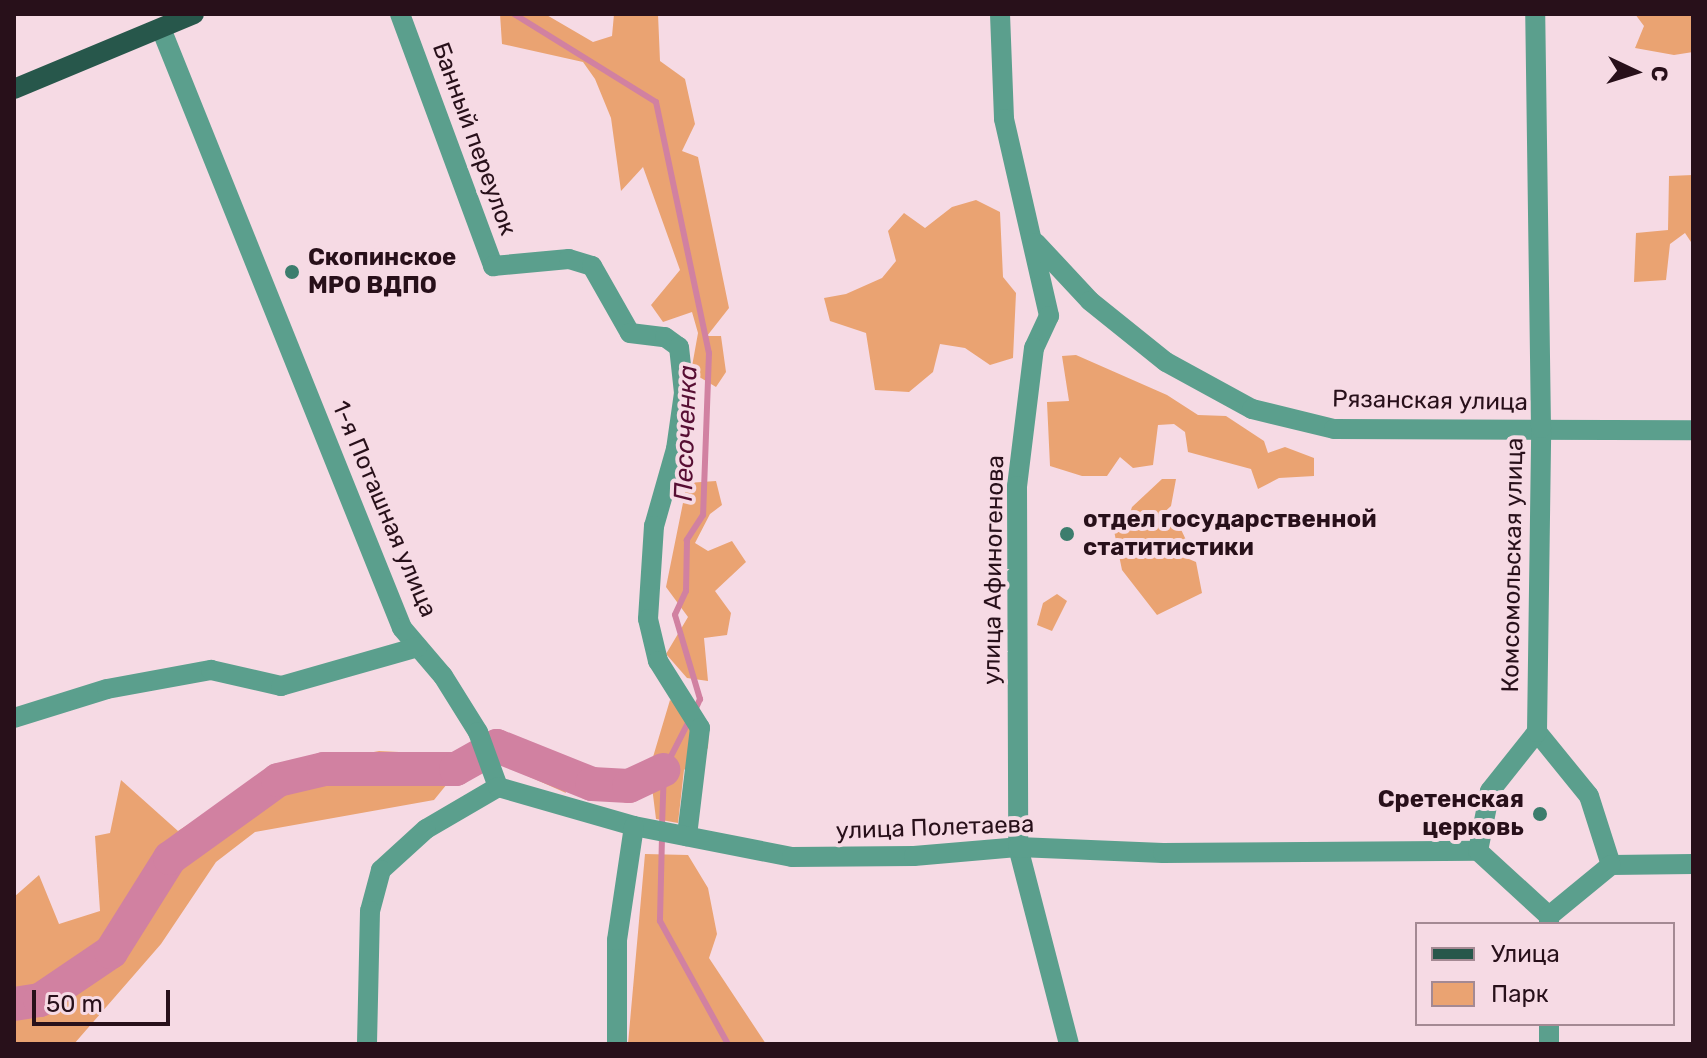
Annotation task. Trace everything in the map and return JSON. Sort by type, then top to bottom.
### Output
[{"type":"main road","points":[[14,89],[162,31],[194,14]]},
{"type":"street","name":"Банный переулок","points":[[400,14],[493,266],[569,259],[592,266],[630,333],[665,337],[679,347],[684,393],[676,449],[654,526],[648,619],[658,661],[700,728],[687,836]]},
{"type":"street","name":"улица Афиногенова","points":[[1000,14],[1004,119],[1036,243],[1049,316],[1034,348],[1017,486],[1018,847],[1069,1044]]},
{"type":"street","name":"Комсомольская улица","points":[[1535,14],[1541,428],[1537,732]]},
{"type":"street","name":"1-я Поташная улица","points":[[162,31],[402,628],[478,732],[498,787]]},
{"type":"street","name":"Рязанская улица","points":[[1036,243],[1090,301],[1166,362],[1252,409],[1334,429],[1693,430]]},
{"type":"street","points":[[14,718],[107,689],[211,670],[281,686],[418,647]]},
{"type":"street","points":[[1611,865],[1589,796],[1537,732],[1490,791],[1478,851],[1549,920],[1611,865],[1693,864]]},
{"type":"street","name":"улица Полетаева","points":[[498,787],[634,826],[792,857],[914,856],[1018,847],[1163,853],[1478,851]]},
{"type":"street","points":[[367,1044],[370,911],[381,870],[426,829],[498,787]]},
{"type":"street","points":[[617,1044],[617,940],[634,826]]},
{"type":"green space","points":[[500,14],[545,14],[593,42],[612,36],[614,14],[658,14],[660,61],[685,79],[695,124],[682,151],[698,157],[729,308],[707,336],[721,336],[726,372],[716,387],[691,372],[698,333],[692,312],[663,322],[651,305],[680,270],[643,167],[621,191],[611,118],[595,79],[583,62],[502,44]]},
{"type":"green space","points":[[1635,14],[1693,14],[1693,52],[1674,55],[1635,48],[1644,26]]},
{"type":"green space","points":[[1693,175],[1693,245],[1685,233],[1670,244],[1666,280],[1634,282],[1636,233],[1668,230],[1669,176]]},
{"type":"green space","points":[[976,200],[1000,212],[1003,277],[1016,293],[1013,358],[990,365],[965,348],[940,344],[933,372],[909,392],[875,390],[866,333],[830,321],[824,298],[846,294],[882,278],[896,261],[888,231],[904,213],[925,228],[952,207]]},
{"type":"green space","points":[[1076,355],[1167,395],[1198,415],[1226,416],[1264,441],[1268,453],[1285,447],[1314,458],[1314,476],[1279,478],[1258,489],[1251,469],[1188,452],[1185,432],[1174,424],[1158,425],[1153,465],[1133,468],[1120,457],[1107,476],[1082,476],[1050,466],[1047,402],[1069,401],[1062,356]]},
{"type":"green space","points":[[1162,479],[1176,479],[1171,506],[1158,518],[1177,521],[1186,540],[1177,554],[1196,562],[1202,593],[1157,615],[1122,570],[1112,521],[1128,519],[1132,507]]},
{"type":"green space","points":[[716,481],[722,505],[710,514],[695,543],[708,551],[732,541],[746,562],[715,591],[731,613],[727,635],[704,638],[708,681],[687,678],[666,654],[688,617],[666,587],[687,483]]},
{"type":"green space","points":[[1057,594],[1067,601],[1052,631],[1037,625],[1043,603]]},
{"type":"green space","points":[[670,700],[709,725],[708,748],[684,770],[678,823],[656,819],[652,787],[634,795],[580,789],[582,770],[623,776],[653,757]]},
{"type":"green space","points":[[495,732],[557,761],[566,793],[503,765],[490,741]]},
{"type":"green space","points":[[379,751],[439,754],[447,784],[434,800],[255,832],[216,862],[161,944],[74,1044],[14,1044],[14,897],[39,875],[59,924],[100,911],[95,836],[110,833],[121,780],[178,831],[273,771]]},
{"type":"green space","points":[[645,854],[688,855],[708,888],[717,934],[709,958],[766,1044],[628,1044]]},
{"type":"waterway","name":"Песоченка","points":[[514,14],[656,102],[709,353],[703,515],[687,540],[686,591],[675,615],[700,699],[695,710]]},
{"type":"waterway","name":"Песоченка","points":[[662,826],[664,770],[690,719]]},
{"type":"waterway","points":[[14,1004],[40,1000],[111,952],[170,858],[278,780],[324,769],[456,769],[497,746],[592,784],[629,786],[664,770]]},
{"type":"waterway","name":"Песоченка","points":[[662,837],[660,921],[728,1044]]},
{"type":"place","name":"Скопинское МРО ВДПО","points":[[292,272]]},
{"type":"place","name":"отдел государственной статитистики","points":[[1067,534]]},
{"type":"place","name":"Сретенская церковь","points":[[1540,814]]}]
